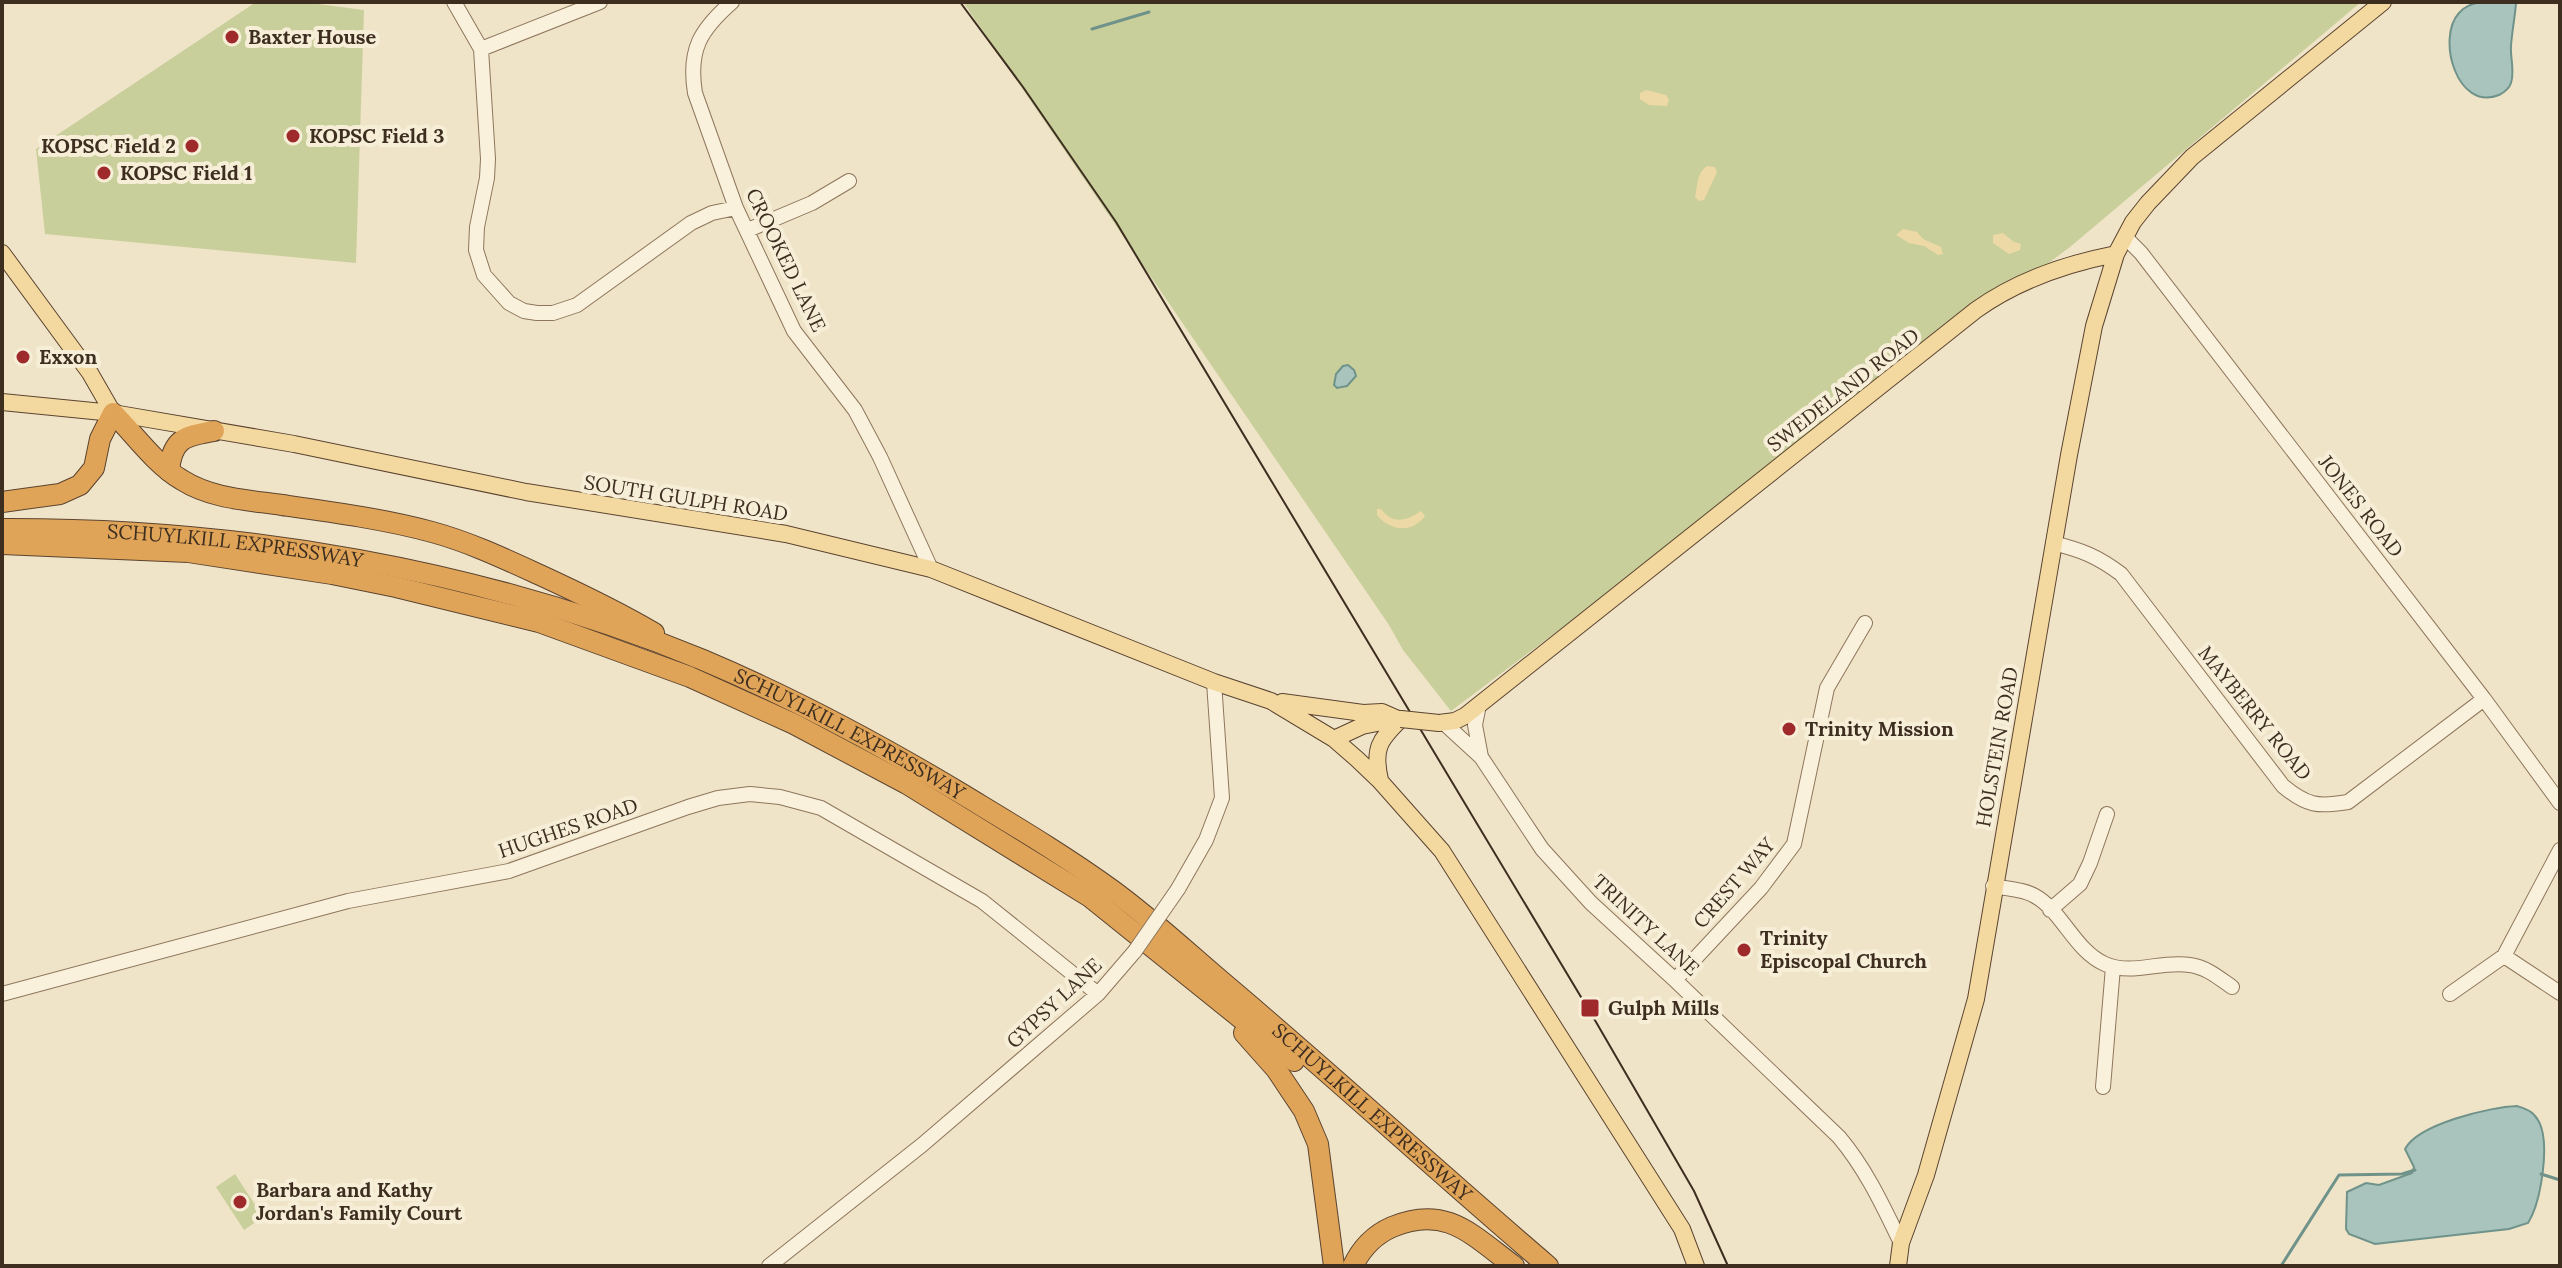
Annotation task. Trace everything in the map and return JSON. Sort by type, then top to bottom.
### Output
[{"type":"highway","points":[[2,502],[60,494],[80,485],[94,468],[100,439],[113,413],[169,471],[190,485],[220,495],[415,528],[459,541],[614,610],[701,659]]},
{"type":"highway","points":[[169,471],[171,452],[177,444],[188,437],[214,431]]},
{"type":"highway","name":"SCHUYLKILL EXPRESSWAY","points":[[2,529],[126,531],[312,551],[412,570],[544,605],[701,659],[822,714],[1055,850],[1116,893],[1268,1021],[1548,1266]]},
{"type":"highway","name":"SCHUYLKILL EXPRESSWAY","points":[[2,544],[121,548],[239,559],[396,587],[539,622],[690,677],[768,712],[907,784],[1090,897],[1285,1053],[1528,1266]]},
{"type":"highway","points":[[1161,952],[1233,1020],[1276,1069],[1304,1111],[1318,1144],[1334,1266]]},
{"type":"highway","points":[[1353,1266],[1359,1252],[1382,1232],[1409,1220],[1431,1217],[1457,1227],[1514,1266]]},
{"type":"main road","points":[[2116,254],[2148,203],[2192,157],[2383,2]]},
{"type":"main road","points":[[2,253],[90,373],[113,413]]},
{"type":"main road","name":"HOLSTEIN ROAD","points":[[1901,1243],[1926,1175],[1976,999],[2053,543],[2094,326],[2103,288],[2116,254]]},
{"type":"main road","name":"SWEDELAND ROAD","points":[[1441,723],[1455,721],[1479,705],[1976,310],[2024,282],[2069,265],[2116,254]]},
{"type":"main road","name":"SOUTH GULPH ROAD","points":[[2,402],[113,413],[294,444],[526,492],[786,534],[931,569],[1214,682],[1271,701],[1334,739],[1380,781],[1442,851],[1682,1229],[1696,1266]]},
{"type":"main road","points":[[1271,701],[1363,713],[1382,712],[1400,719],[1441,723]]},
{"type":"main road","points":[[1334,739],[1344,723],[1363,713]]},
{"type":"main road","points":[[1334,739],[1362,726],[1400,719]]},
{"type":"main road","points":[[1380,781],[1377,750],[1400,719]]},
{"type":"main road","points":[[1898,1266],[1901,1243]]},
{"type":"street","points":[[454,2],[481,49],[488,159],[476,250],[484,275],[509,303],[524,311],[537,313],[553,313],[577,305],[691,223],[712,213],[736,208]]},
{"type":"street","points":[[481,49],[600,2]]},
{"type":"street","name":"CROOKED LANE","points":[[732,2],[714,17],[696,45],[692,76],[695,93],[736,208],[794,331],[855,410],[931,569]]},
{"type":"street","points":[[748,230],[812,203],[849,181]]},
{"type":"street","name":"JONES ROAD","points":[[2125,237],[2141,253],[2484,699],[2560,803]]},
{"type":"street","name":"MAYBERRY ROAD","points":[[2053,543],[2099,558],[2121,574],[2283,786],[2303,802],[2327,805],[2348,802],[2484,699]]},
{"type":"street","name":"CREST WAY","points":[[1675,980],[1761,888],[1794,844],[1827,688],[1865,623]]},
{"type":"street","name":"GYPSY LANE","points":[[769,1266],[922,1145],[1098,994],[1135,951],[1178,889],[1206,840],[1222,798],[1214,682]]},
{"type":"street","points":[[1479,705],[1475,725],[1481,757]]},
{"type":"street","name":"TRINITY LANE","points":[[1441,723],[1481,757],[1542,849],[1591,903],[1675,980],[1856,1157],[1901,1243]]},
{"type":"street","name":"HUGHES ROAD","points":[[2,994],[348,901],[509,871],[688,807],[718,798],[750,794],[780,797],[821,808],[982,901],[1098,994]]},
{"type":"street","points":[[2050,910],[2080,884],[2107,814]]},
{"type":"street","points":[[2450,994],[2504,956],[2560,850]]},
{"type":"street","points":[[1993,886],[2019,890],[2037,897],[2099,962],[2130,970],[2165,964],[2191,965],[2213,973],[2232,987]]},
{"type":"street","points":[[2504,956],[2560,993]]},
{"type":"street","points":[[2103,1087],[2113,967]]},
{"type":"green space","points":[[256,2],[303,2],[364,10],[356,263],[45,234],[36,149]]},
{"type":"green space","points":[[963,2],[2361,2],[2070,247],[1451,711],[1403,650],[1389,625]]},
{"type":"green space","name":"Barbara and Kathy Jordan's Family Court","points":[[235,1174],[263,1217],[244,1230],[216,1187]]},
{"type":"sand","points":[[1646,90],[1666,95],[1669,100],[1667,106],[1649,105],[1640,99],[1640,93]]},
{"type":"sand","points":[[1707,166],[1715,167],[1717,172],[1704,200],[1699,201],[1695,197],[1698,180]]},
{"type":"sand","points":[[1903,229],[1917,232],[1923,239],[1941,247],[1943,254],[1938,255],[1896,235]]},
{"type":"sand","points":[[2003,233],[2021,244],[2020,250],[2009,254],[1993,243],[1993,235]]},
{"type":"sand","points":[[1377,509],[1400,520],[1421,511],[1425,516],[1414,526],[1394,527],[1377,515]]},
{"type":"water","points":[[2480,2],[2516,3],[2511,83],[2501,94],[2484,97],[2472,93],[2462,83],[2450,54],[2452,24],[2466,7]]},
{"type":"water","points":[[1348,365],[1356,376],[1347,386],[1337,388],[1334,385],[1336,374]]},
{"type":"water","points":[[2517,1106],[2536,1117],[2544,1142],[2543,1172],[2537,1201],[2528,1223],[2509,1229],[2375,1244],[2349,1234],[2346,1229],[2347,1192],[2366,1183],[2379,1185],[2412,1173],[2414,1167],[2405,1149],[2412,1140],[2456,1118]]},
{"type":"waterway","points":[[1092,29],[1149,12]]},
{"type":"waterway","points":[[2281,1266],[2339,1175],[2402,1174],[2415,1170]]},
{"type":"waterway","points":[[2541,1174],[2560,1180]]},
{"type":"tram line","points":[[960,2],[1116,222],[1596,1022],[1694,1191],[1728,1266]]},
{"type":"place","name":"Baxter House","points":[[232,37]]},
{"type":"place","name":"KOPSC Field 3","points":[[293,136]]},
{"type":"place","name":"KOPSC Field 2","points":[[192,146]]},
{"type":"place","name":"KOPSC Field 1","points":[[104,173]]},
{"type":"place","name":"Exxon","points":[[23,357]]},
{"type":"place","name":"Trinity Mission","points":[[1789,729]]},
{"type":"place","name":"Trinity Episcopal Church","points":[[1744,950]]},
{"type":"place","name":"Gulph Mills","points":[[1590,1008]]},
{"type":"place","name":"Barbara and Kathy Jordan's Family Court","points":[[240,1202]]}]
